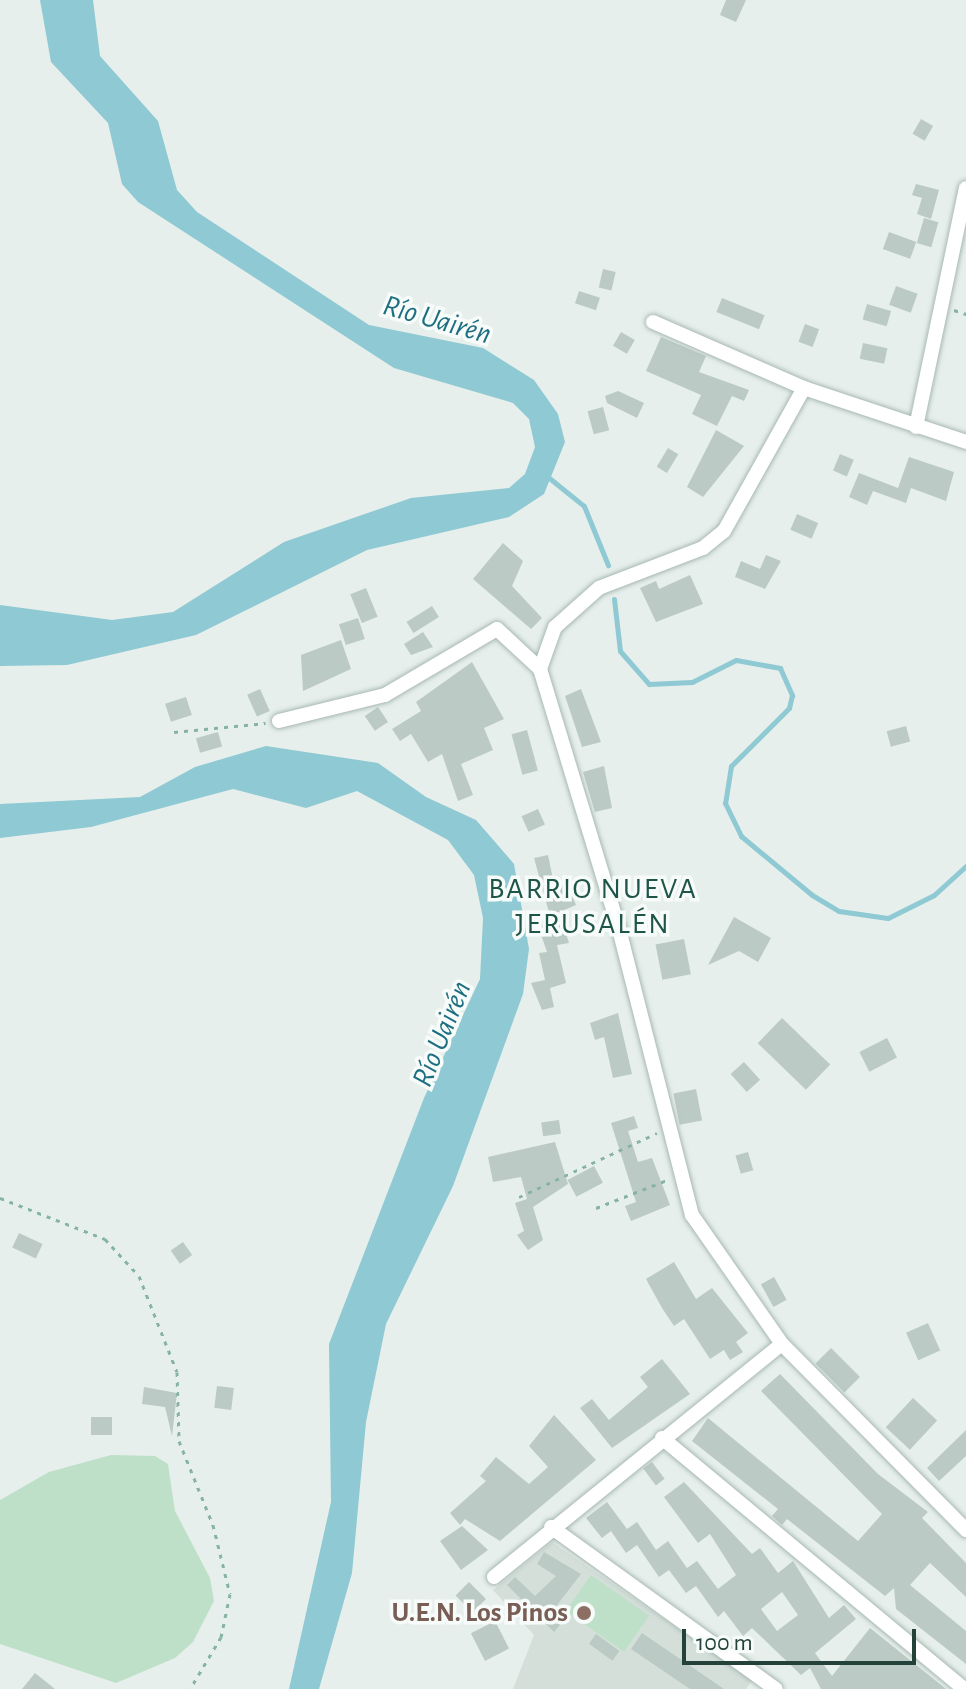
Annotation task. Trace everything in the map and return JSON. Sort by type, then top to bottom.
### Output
[{"type":"street","points":[[916,427],[966,188]]},
{"type":"street","points":[[653,322],[804,388],[966,442]]},
{"type":"street","points":[[540,669],[555,627],[599,588],[703,548],[724,531],[804,388]]},
{"type":"street","points":[[279,721],[385,695],[497,629],[540,669],[623,943],[678,1176],[706,1238],[782,1344],[966,1530]]},
{"type":"street","points":[[494,1577],[551,1527],[782,1344]]},
{"type":"street","points":[[662,1438],[964,1689]]},
{"type":"street","points":[[551,1527],[776,1689]]},
{"type":"path","points":[[174,732],[279,721]]},
{"type":"path","points":[[519,1197],[666,1129]]},
{"type":"path","points":[[596,1208],[678,1176]]},
{"type":"path","points":[[0,1198],[105,1239],[139,1276],[177,1372],[179,1441],[213,1525],[230,1594],[221,1637],[190,1689]]},
{"type":"shaded area","name":"U.E.N. Los Pinos","points":[[552,1542],[752,1680],[746,1689],[513,1689],[534,1635],[493,1590]]},
{"type":"green space","points":[[111,1455],[155,1456],[168,1464],[175,1511],[210,1578],[214,1601],[193,1642],[175,1658],[116,1683],[0,1644],[0,1500],[49,1472]]},
{"type":"green space","points":[[591,1575],[649,1616],[624,1652],[566,1611]]},
{"type":"water","points":[[40,0],[93,0],[100,56],[158,121],[177,190],[197,212],[369,325],[483,348],[534,380],[558,414],[565,442],[544,494],[509,517],[367,550],[196,635],[67,665],[0,666],[0,605],[112,620],[173,612],[284,542],[411,498],[509,488],[525,474],[535,447],[529,419],[513,403],[394,368],[138,202],[122,184],[108,123],[51,62]]},
{"type":"water","points":[[266,746],[378,763],[426,797],[476,820],[514,864],[529,949],[523,994],[453,1186],[386,1324],[366,1422],[352,1573],[319,1689],[289,1689],[331,1502],[329,1344],[424,1098],[480,979],[483,918],[474,875],[448,840],[357,791],[306,808],[233,789],[91,827],[0,838],[0,804],[140,797],[195,767]]},
{"type":"building","points":[[726,0],[746,0],[736,22],[720,15]]},
{"type":"building","points":[[921,119],[933,126],[925,141],[912,134]]},
{"type":"building","points":[[916,184],[939,190],[931,219],[917,214],[922,198],[912,195]]},
{"type":"building","points":[[924,218],[938,222],[931,247],[917,243]]},
{"type":"building","points":[[889,232],[916,242],[910,259],[883,249]]},
{"type":"building","points":[[603,269],[616,272],[611,290],[599,288]]},
{"type":"building","points":[[896,286],[918,294],[911,313],[889,305]]},
{"type":"building","points":[[579,291],[600,298],[596,310],[575,303]]},
{"type":"building","points":[[722,298],[765,315],[759,329],[716,312]]},
{"type":"building","points":[[867,304],[891,311],[887,326],[863,319]]},
{"type":"building","points":[[805,324],[819,329],[813,347],[799,342]]},
{"type":"building","points":[[621,332],[635,340],[627,354],[613,346]]},
{"type":"building","points":[[661,337],[706,356],[699,372],[749,390],[744,401],[732,396],[717,426],[692,414],[701,395],[646,371]]},
{"type":"building","points":[[863,343],[887,348],[884,364],[860,359]]},
{"type":"building","points":[[618,391],[644,403],[637,418],[607,403],[605,396]]},
{"type":"building","points":[[603,407],[609,430],[594,434],[588,411]]},
{"type":"building","points":[[716,430],[744,446],[703,497],[687,487]]},
{"type":"building","points":[[668,448],[678,454],[667,473],[657,467]]},
{"type":"building","points":[[840,454],[854,460],[847,476],[833,471]]},
{"type":"building","points":[[909,457],[954,472],[946,501],[911,488],[906,503],[873,491],[867,505],[849,497],[859,473],[898,488]]},
{"type":"building","points":[[797,514],[818,523],[812,539],[790,530]]},
{"type":"building","points":[[503,543],[523,561],[512,586],[542,618],[531,629],[473,579]]},
{"type":"building","points":[[766,555],[781,561],[765,589],[735,577],[741,561],[760,569]]},
{"type":"building","points":[[690,575],[703,604],[656,622],[640,588],[656,581],[659,589]]},
{"type":"building","points":[[366,588],[378,617],[362,623],[350,594]]},
{"type":"building","points":[[432,606],[439,617],[413,633],[407,622]]},
{"type":"building","points":[[358,618],[365,639],[346,645],[339,624]]},
{"type":"building","points":[[423,632],[433,647],[411,655],[404,644]]},
{"type":"building","points":[[341,640],[351,669],[303,691],[301,655]]},
{"type":"building","points":[[472,662],[504,719],[484,728],[493,750],[461,764],[473,795],[458,801],[442,754],[428,762],[411,734],[400,741],[392,729],[421,711],[416,702]]},
{"type":"building","points":[[260,689],[270,711],[257,717],[247,695]]},
{"type":"building","points":[[581,689],[601,742],[582,747],[565,696]]},
{"type":"building","points":[[186,697],[192,715],[171,722],[165,704]]},
{"type":"building","points":[[378,707],[388,722],[375,731],[365,716]]},
{"type":"building","points":[[906,726],[910,741],[891,747],[887,731]]},
{"type":"building","points":[[527,730],[538,771],[522,775],[512,734]]},
{"type":"building","points":[[218,732],[222,746],[200,753],[196,738]]},
{"type":"building","points":[[604,766],[612,808],[595,812],[583,772]]},
{"type":"building","points":[[538,809],[545,825],[528,832],[522,816]]},
{"type":"building","points":[[548,855],[555,889],[567,884],[576,905],[550,916],[534,858]]},
{"type":"building","points":[[560,915],[569,943],[557,945],[566,983],[550,988],[554,1007],[542,1010],[531,983],[545,980],[539,953],[547,952],[537,923]]},
{"type":"building","points":[[734,917],[771,938],[758,962],[739,951],[708,965]]},
{"type":"building","points":[[684,939],[691,974],[662,980],[656,945]]},
{"type":"building","points":[[618,1013],[632,1074],[613,1078],[604,1037],[595,1040],[590,1023]]},
{"type":"building","points":[[782,1018],[830,1065],[806,1090],[758,1043]]},
{"type":"building","points":[[887,1038],[897,1058],[869,1072],[859,1052]]},
{"type":"building","points":[[744,1062],[760,1080],[747,1092],[731,1074]]},
{"type":"building","points":[[696,1089],[702,1120],[680,1125],[673,1093]]},
{"type":"building","points":[[634,1116],[638,1128],[628,1131],[638,1162],[652,1158],[670,1205],[631,1221],[625,1206],[636,1202],[611,1123]]},
{"type":"building","points":[[559,1120],[561,1134],[543,1136],[541,1123]]},
{"type":"building","points":[[555,1142],[568,1184],[533,1207],[543,1240],[528,1250],[517,1235],[524,1231],[515,1203],[527,1199],[521,1177],[493,1182],[488,1157]]},
{"type":"building","points":[[748,1152],[753,1170],[741,1174],[736,1156]]},
{"type":"building","points":[[594,1166],[603,1183],[576,1197],[568,1180]]},
{"type":"building","points":[[19,1233],[43,1244],[36,1258],[12,1248]]},
{"type":"building","points":[[183,1242],[192,1255],[180,1264],[171,1251]]},
{"type":"building","points":[[674,1262],[696,1299],[712,1288],[748,1333],[736,1342],[743,1352],[730,1360],[724,1350],[710,1359],[684,1319],[674,1326],[646,1279]]},
{"type":"building","points":[[774,1277],[787,1300],[773,1307],[761,1284]]},
{"type":"building","points":[[928,1323],[940,1350],[918,1360],[906,1333]]},
{"type":"building","points":[[831,1348],[860,1377],[844,1393],[815,1364]]},
{"type":"building","points":[[662,1359],[690,1394],[612,1448],[580,1408],[592,1399],[609,1420],[648,1387],[640,1377]]},
{"type":"building","points":[[780,1374],[878,1474],[928,1512],[922,1518],[966,1563],[966,1597],[930,1563],[910,1585],[966,1631],[966,1664],[896,1609],[894,1588],[885,1596],[787,1519],[782,1525],[772,1516],[778,1509],[692,1441],[708,1418],[858,1541],[882,1514],[761,1391]]},
{"type":"building","points":[[217,1386],[234,1388],[231,1410],[214,1408]]},
{"type":"building","points":[[144,1387],[177,1393],[172,1436],[165,1407],[142,1404]]},
{"type":"building","points":[[913,1398],[937,1421],[910,1450],[886,1427]]},
{"type":"building","points":[[554,1415],[596,1460],[500,1541],[465,1519],[460,1525],[450,1513],[486,1481],[480,1476],[496,1457],[529,1484],[548,1467],[529,1446]]},
{"type":"building","points":[[91,1417],[112,1417],[112,1435],[91,1435]]},
{"type":"building","points":[[966,1430],[966,1456],[939,1481],[927,1468]]},
{"type":"building","points":[[652,1462],[665,1479],[656,1485],[643,1469]]},
{"type":"building","points":[[684,1482],[752,1554],[760,1548],[778,1573],[793,1561],[829,1618],[844,1605],[856,1619],[815,1653],[832,1676],[870,1628],[946,1689],[821,1689],[810,1668],[801,1675],[752,1628],[743,1636],[724,1611],[718,1617],[696,1586],[686,1593],[669,1570],[659,1577],[637,1545],[626,1553],[611,1531],[602,1538],[586,1518],[607,1502],[627,1529],[637,1522],[656,1550],[668,1541],[687,1568],[697,1561],[718,1589],[736,1575],[710,1534],[698,1543],[664,1497]],"holes":[[[782,1592],[798,1615],[777,1631],[761,1609]]]},
{"type":"building","points":[[462,1526],[488,1550],[461,1570],[440,1541]]},
{"type":"building","points":[[544,1552],[581,1574],[554,1609],[565,1619],[554,1632],[507,1585],[515,1577],[535,1596],[556,1576],[537,1564]]},
{"type":"building","points":[[469,1582],[486,1599],[473,1612],[456,1595]]},
{"type":"building","points":[[495,1621],[509,1649],[485,1661],[471,1633]]},
{"type":"building","points":[[642,1633],[724,1689],[690,1689],[631,1649]]},
{"type":"building","points":[[596,1634],[619,1651],[612,1661],[589,1644]]},
{"type":"building","points":[[35,1673],[55,1689],[22,1689]]},
{"type":"waterway","points":[[548,477],[584,506],[608,565]]},
{"type":"waterway","points":[[614,599],[620,651],[649,684],[692,682],[736,660],[780,668],[792,695],[789,708],[731,766],[725,803],[741,836],[812,895],[839,911],[888,918],[934,895],[966,866]]},
{"type":"place","name":"U.E.N. Los Pinos","points":[[584,1613]]},
{"type":"district","name":"BARRIO NUEVA JERUSALÉN","points":[[593,906]]},
{"type":"water label","name":"Río Uairén","points":[[437,320]]},
{"type":"water label","name":"Río Uairén","points":[[442,1034]]}]
